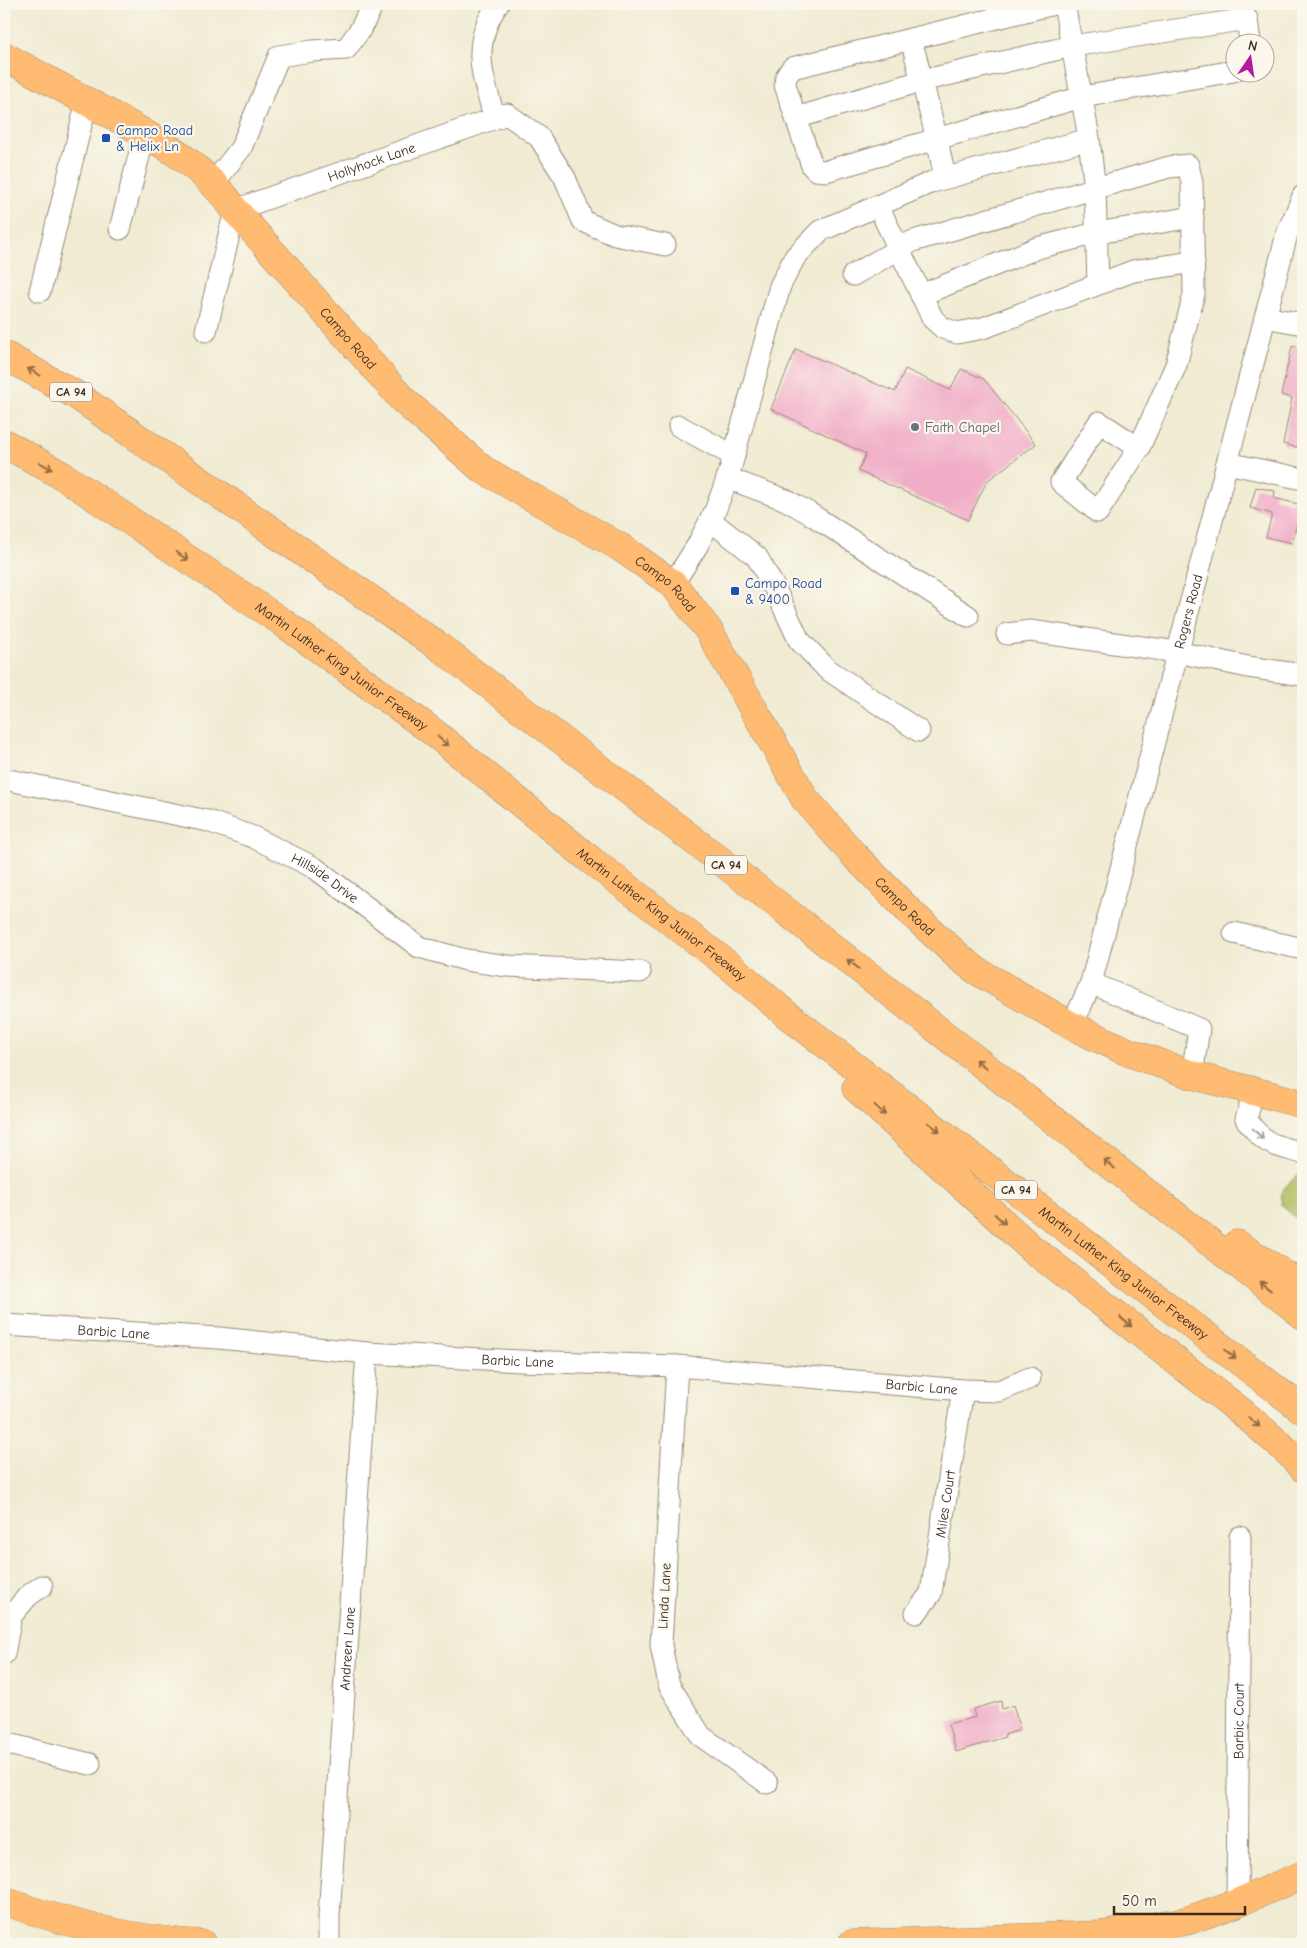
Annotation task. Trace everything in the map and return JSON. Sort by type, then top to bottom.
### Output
[{"type":"main road","name":"Campo Road","points":[[4,56],[165,144],[195,166],[225,196],[235,210],[403,400],[482,469],[620,547],[673,584],[709,631],[805,799],[853,854],[910,913],[960,958],[977,971],[1072,1026],[1128,1052],[1192,1074],[1303,1104]]},
{"type":"main road","name":"CA 94","points":[[4,355],[76,395],[438,646],[755,887],[1303,1316]]},
{"type":"main road","name":"Martin Luther King Junior Freeway","points":[[4,443],[63,476],[282,622],[432,732],[592,861],[731,968],[801,1026],[1303,1410]]},
{"type":"main road","points":[[731,968],[816,1051],[1031,1248],[1243,1413],[1288,1452],[1303,1468]]},
{"type":"main road","points":[[1131,1181],[1206,1224],[1303,1286]]},
{"type":"main road","points":[[852,1944],[1101,1935],[1186,1921],[1238,1904],[1303,1875]]},
{"type":"main road","points":[[4,1901],[66,1921],[105,1930],[145,1938],[202,1944]]},
{"type":"street","points":[[213,184],[241,148],[279,56],[312,51],[346,49],[360,30],[373,4]]},
{"type":"street","points":[[498,4],[484,30],[480,52],[484,80],[501,116],[539,137],[565,178],[583,221],[615,235],[665,245]]},
{"type":"street","points":[[1054,4],[792,68],[786,77],[786,85],[812,166],[816,170],[826,171],[1082,97],[1224,73]]},
{"type":"street","points":[[1064,4],[1082,97],[1095,188],[1098,284]]},
{"type":"street","points":[[796,118],[921,80],[1072,46],[1246,12],[1249,32]]},
{"type":"street","points":[[910,39],[937,139],[945,178]]},
{"type":"street","points":[[40,291],[87,101]]},
{"type":"street","name":"Hollyhock Lane","points":[[235,210],[501,116]]},
{"type":"street","points":[[120,229],[145,133]]},
{"type":"street","points":[[673,584],[710,520],[727,478],[780,286],[795,257],[820,231],[932,182],[1089,139]]},
{"type":"street","points":[[853,275],[913,242],[1169,167],[1188,164],[1192,182],[1194,294],[1176,365],[1139,448]]},
{"type":"street","name":"Rogers Road","points":[[1072,1026],[1091,983],[1287,234],[1303,196]]},
{"type":"street","points":[[878,206],[933,319],[942,328],[957,333],[983,328],[1133,271],[1194,262]]},
{"type":"street","points":[[206,331],[235,210]]},
{"type":"street","points":[[921,295],[1037,248],[1097,232],[1193,218]]},
{"type":"street","points":[[1265,317],[1303,324]]},
{"type":"street","points":[[679,426],[734,456]]},
{"type":"street","points":[[1227,463],[1303,478]]},
{"type":"street","points":[[727,478],[786,500],[809,513],[968,616]]},
{"type":"street","points":[[710,520],[756,557],[775,589],[799,640],[827,669],[919,732]]},
{"type":"street","points":[[1007,634],[1030,631],[1178,652],[1303,675]]},
{"type":"street","name":"Hillside Drive","points":[[4,779],[208,821],[253,837],[315,868],[418,947],[466,960],[507,966],[640,972]]},
{"type":"street","points":[[1234,933],[1303,949]]},
{"type":"street","points":[[1091,983],[1199,1029],[1192,1074]]},
{"type":"street","points":[[1254,1091],[1246,1120],[1258,1136],[1273,1145],[1303,1153]]},
{"type":"street","name":"Barbic Lane","points":[[4,1325],[219,1338],[367,1353],[520,1361],[677,1366],[963,1390],[998,1391],[1030,1378]]},
{"type":"street","name":"Andreen Lane","points":[[330,1944],[329,1916],[367,1353]]},
{"type":"street","name":"Linda Lane","points":[[677,1366],[661,1645],[669,1685],[701,1736],[767,1783]]},
{"type":"street","name":"Miles Court","points":[[916,1613],[931,1593],[963,1390]]},
{"type":"street","name":"Barbic Court","points":[[1238,1904],[1240,1537]]},
{"type":"street","points":[[4,1654],[11,1616],[28,1596],[42,1586]]},
{"type":"street","points":[[4,1743],[90,1764]]},
{"type":"green space","points":[[1303,1170],[1303,1224],[1281,1205],[1282,1190]]},
{"type":"building","points":[[1292,346],[1303,348],[1303,449],[1283,444],[1292,398],[1281,395]]},
{"type":"building","name":"Faith Chapel","points":[[796,349],[895,392],[905,369],[950,390],[961,369],[984,379],[1036,444],[987,481],[968,520],[858,471],[866,454],[771,409]]},
{"type":"building","points":[[1256,487],[1275,491],[1274,498],[1302,505],[1292,543],[1266,537],[1272,514],[1250,508]]},
{"type":"building","points":[[1001,1701],[1002,1709],[1013,1705],[1020,1730],[1004,1735],[1005,1737],[956,1752],[948,1724],[975,1717],[973,1709]]},
{"type":"place","name":"Campo Road & Helix Ln","points":[[106,138]]},
{"type":"place","name":"Faith Chapel","points":[[915,427]]},
{"type":"place","name":"Campo Road & 9400","points":[[735,591]]}]
